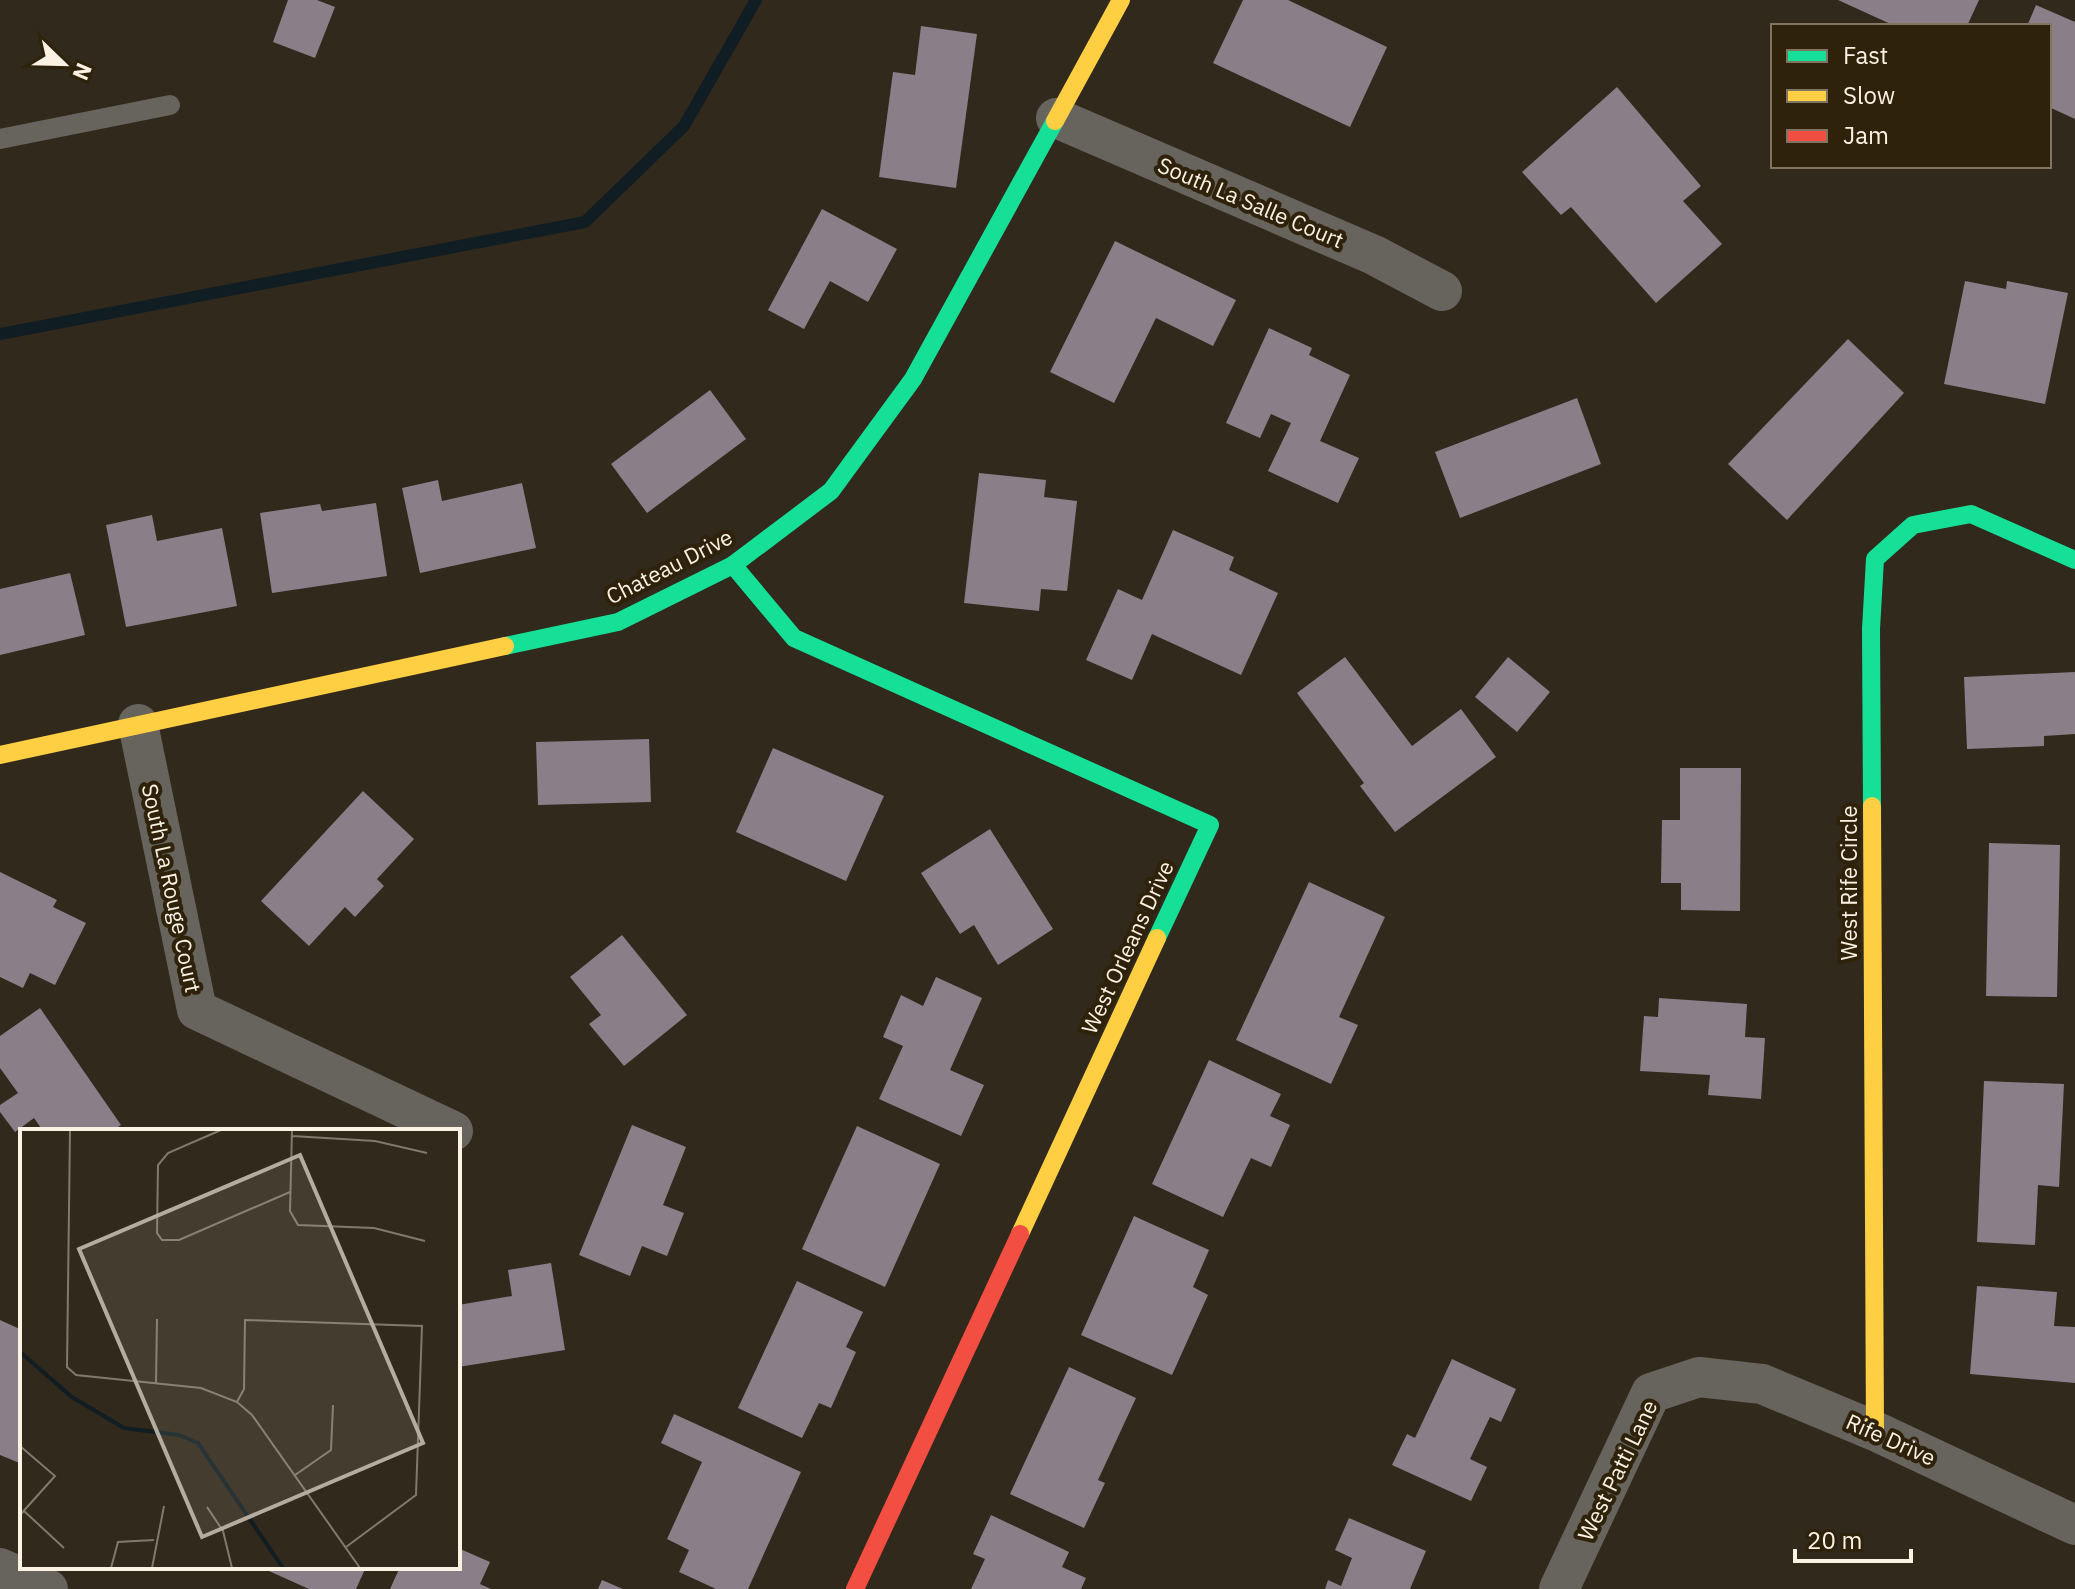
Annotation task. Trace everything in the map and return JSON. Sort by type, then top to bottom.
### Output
[{"type":"street","name":"Chateau Drive","points":[[0,755],[618,622],[733,565],[831,491],[913,379],[1121,0]]},
{"type":"street","name":"South La Salle Court","points":[[1056,118],[1374,255],[1442,291]]},
{"type":"street","name":"West Rife Circle","points":[[1875,1431],[1871,629],[1875,559],[1913,525],[1971,514],[2075,560]]},
{"type":"street","name":"West Orleans Drive","points":[[733,565],[794,638],[1210,825],[855,1589]]},
{"type":"street","name":"South La Rouge Court","points":[[138,724],[197,1010],[447,1129]]},
{"type":"street","name":"Rife Drive","points":[[1699,1377],[1762,1384],[1875,1431],[2075,1525]]},
{"type":"street","name":"West Patti Lane","points":[[1559,1589],[1651,1393],[1699,1377]]},
{"type":"street","points":[[0,1568],[48,1589]]},
{"type":"lane","points":[[0,139],[170,105]]},
{"type":"building","points":[[288,0],[317,0],[335,7],[315,58],[273,42]]},
{"type":"building","points":[[1243,0],[1288,0],[1387,47],[1350,127],[1213,63]]},
{"type":"building","points":[[1838,0],[1979,0],[1968,24],[1891,24]]},
{"type":"building","points":[[2036,5],[2075,22],[2075,119],[2051,108],[2051,24],[2028,24]]},
{"type":"building","points":[[921,26],[977,34],[956,188],[879,177],[893,72],[915,75]]},
{"type":"building","points":[[1617,87],[1701,186],[1683,201],[1722,244],[1656,303],[1571,207],[1561,215],[1522,172]]},
{"type":"building","points":[[822,209],[897,249],[868,302],[830,281],[804,329],[768,310]]},
{"type":"building","points":[[1115,241],[1236,300],[1213,346],[1156,318],[1114,403],[1050,372]]},
{"type":"building","points":[[1965,281],[2006,289],[2007,281],[2068,293],[2045,404],[1944,384]]},
{"type":"building","points":[[1269,328],[1312,348],[1309,355],[1350,375],[1320,441],[1359,458],[1338,503],[1268,471],[1291,423],[1271,414],[1260,438],[1226,423]]},
{"type":"building","points":[[1848,339],[1904,393],[1787,520],[1728,464]]},
{"type":"building","points":[[710,390],[746,439],[647,513],[611,464]]},
{"type":"building","points":[[1577,398],[1601,464],[1460,518],[1435,452]]},
{"type":"building","points":[[979,473],[1046,480],[1044,497],[1077,501],[1067,591],[1041,589],[1039,611],[964,603]]},
{"type":"building","points":[[438,480],[442,501],[522,483],[536,548],[420,573],[402,488]]},
{"type":"building","points":[[376,503],[387,576],[272,593],[260,513],[320,504],[322,511]]},
{"type":"building","points":[[152,515],[157,541],[222,528],[237,606],[126,627],[106,525]]},
{"type":"building","points":[[1173,530],[1234,557],[1229,570],[1278,593],[1241,675],[1152,634],[1132,680],[1086,660],[1118,589],[1142,600]]},
{"type":"building","points":[[70,573],[85,635],[0,655],[0,589]]},
{"type":"building","points":[[1345,657],[1412,746],[1461,709],[1496,757],[1395,832],[1360,786],[1364,783],[1297,693]]},
{"type":"building","points":[[1508,657],[1550,692],[1517,732],[1475,697]]},
{"type":"building","points":[[2075,672],[2075,734],[2044,736],[2044,746],[1967,749],[1964,677]]},
{"type":"building","points":[[649,739],[651,802],[538,805],[536,742]]},
{"type":"building","points":[[773,748],[884,796],[846,881],[736,832]]},
{"type":"building","points":[[1680,768],[1741,768],[1740,911],[1681,910],[1681,883],[1661,883],[1662,820],[1680,820]]},
{"type":"building","points":[[363,791],[414,839],[377,879],[384,886],[355,917],[345,907],[309,946],[261,901]]},
{"type":"building","points":[[990,829],[1053,929],[998,965],[974,925],[960,934],[921,873]]},
{"type":"building","points":[[1989,843],[2060,845],[2057,997],[1986,996]]},
{"type":"building","points":[[0,872],[57,900],[53,907],[86,923],[55,985],[30,973],[23,988],[0,977]]},
{"type":"building","points":[[1309,882],[1385,917],[1339,1017],[1358,1025],[1331,1084],[1236,1040]]},
{"type":"building","points":[[622,935],[687,1015],[624,1066],[589,1024],[601,1015],[570,977]]},
{"type":"building","points":[[936,977],[982,998],[950,1070],[984,1085],[961,1136],[879,1099],[903,1046],[883,1037],[901,995],[923,1006]]},
{"type":"building","points":[[1659,998],[1747,1004],[1745,1037],[1765,1038],[1761,1099],[1708,1095],[1710,1075],[1640,1071],[1644,1016],[1658,1017]]},
{"type":"building","points":[[40,1008],[121,1125],[115,1129],[42,1129],[34,1118],[15,1132],[0,1112],[0,1105],[18,1093],[0,1068],[0,1036]]},
{"type":"building","points":[[1209,1060],[1281,1094],[1270,1116],[1290,1125],[1271,1167],[1251,1158],[1223,1217],[1152,1184]]},
{"type":"building","points":[[1984,1081],[2064,1084],[2059,1187],[2038,1185],[2035,1245],[1977,1242]]},
{"type":"building","points":[[632,1125],[686,1147],[663,1205],[684,1213],[667,1256],[642,1246],[630,1276],[579,1255]]},
{"type":"building","points":[[857,1126],[940,1164],[885,1287],[802,1249]]},
{"type":"building","points":[[1134,1216],[1209,1250],[1193,1287],[1208,1295],[1172,1375],[1081,1335]]},
{"type":"building","points":[[551,1263],[565,1350],[460,1367],[460,1305],[512,1296],[508,1270]]},
{"type":"building","points":[[797,1281],[863,1312],[846,1347],[856,1352],[831,1408],[819,1403],[802,1438],[738,1408]]},
{"type":"building","points":[[1977,1286],[2057,1292],[2054,1326],[2075,1327],[2075,1383],[1970,1374]]},
{"type":"building","points":[[0,1320],[20,1329],[20,1463],[0,1455]]},
{"type":"building","points":[[1452,1359],[1516,1389],[1501,1422],[1490,1417],[1470,1459],[1487,1467],[1471,1501],[1392,1465],[1407,1434],[1415,1438]]},
{"type":"building","points":[[1069,1367],[1136,1398],[1098,1480],[1105,1483],[1084,1528],[1010,1494]]},
{"type":"building","points":[[674,1414],[801,1472],[748,1589],[716,1589],[679,1572],[689,1550],[667,1539],[702,1462],[661,1443]]},
{"type":"building","points":[[991,1515],[1069,1552],[1062,1567],[1086,1578],[1081,1589],[971,1589],[985,1559],[973,1554]]},
{"type":"building","points":[[1349,1518],[1426,1551],[1410,1589],[1325,1589],[1328,1580],[1341,1586],[1352,1558],[1335,1550]]},
{"type":"building","points":[[460,1549],[490,1562],[480,1584],[491,1589],[390,1589],[399,1569],[460,1569]]},
{"type":"building","points":[[264,1569],[365,1569],[356,1589],[309,1589]]},
{"type":"building","points":[[602,1580],[623,1589],[598,1589]]},
{"type":"waterway","points":[[0,334],[585,222],[684,126],[756,0]]},
{"type":"traffic: fast","points":[[505,646],[618,622],[733,565],[831,491],[913,379],[1055,121]]},
{"type":"traffic: fast","points":[[1872,806],[1871,629],[1875,559],[1913,525],[1971,514],[2075,560]]},
{"type":"traffic: fast","points":[[733,565],[794,638],[1210,825],[1157,938]]},
{"type":"traffic: slow","points":[[1055,121],[1121,0]]},
{"type":"traffic: slow","points":[[0,755],[505,646]]},
{"type":"traffic: slow","points":[[1872,806],[1875,1431]]},
{"type":"traffic: slow","points":[[1020,1234],[1157,938]]},
{"type":"traffic: jam","points":[[855,1589],[1020,1234]]}]
